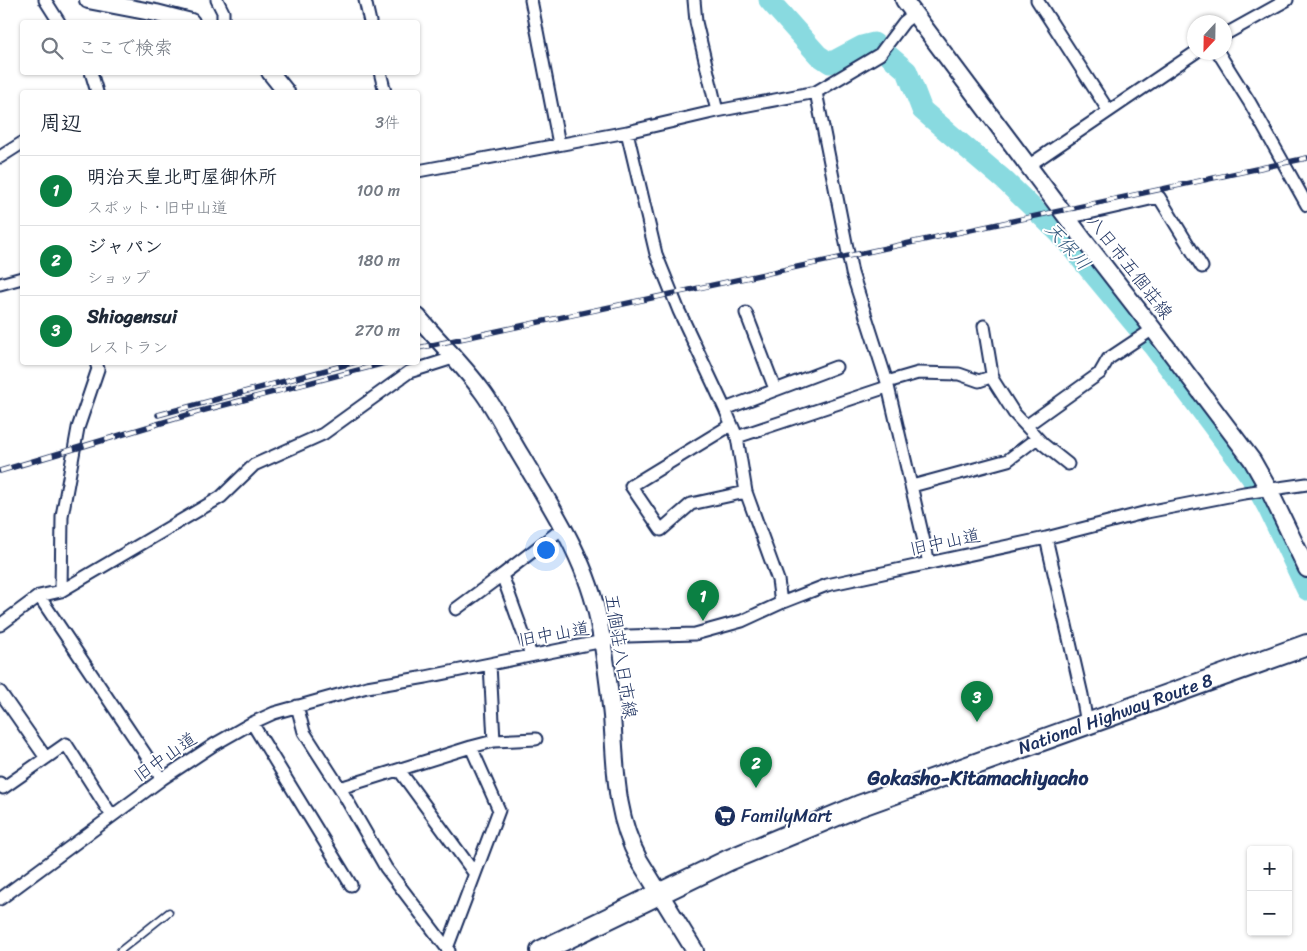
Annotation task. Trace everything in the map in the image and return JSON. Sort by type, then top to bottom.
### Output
[{"type":"highway","name":"National Highway Route 8","points":[[541,951],[729,860],[859,806],[1307,645]]},
{"type":"main road","points":[[88,0],[183,20]]},
{"type":"main road","name":"八日市五個荘線","points":[[904,0],[1252,460],[1269,490],[1307,568]]},
{"type":"main road","points":[[272,75],[284,90]]},
{"type":"main road","name":"五個荘八日市線","points":[[420,319],[482,391],[577,555],[589,585],[598,620],[609,682],[616,786],[622,820],[631,845],[694,951]]},
{"type":"street","points":[[45,0],[58,20]]},
{"type":"street","points":[[218,0],[223,12],[223,20]]},
{"type":"street","points":[[365,0],[370,20]]},
{"type":"street","points":[[531,0],[559,144]]},
{"type":"street","points":[[694,0],[696,22],[717,111]]},
{"type":"street","points":[[1037,0],[1108,110]]},
{"type":"street","points":[[1232,31],[1287,0]]},
{"type":"street","points":[[420,170],[627,132],[717,111],[816,92],[880,54],[904,22],[914,14]]},
{"type":"street","points":[[1028,166],[1187,58]]},
{"type":"street","points":[[1223,60],[1250,103],[1307,205]]},
{"type":"street","points":[[92,75],[96,90]]},
{"type":"street","points":[[381,75],[384,90]]},
{"type":"street","points":[[816,92],[852,273],[887,385],[929,563]]},
{"type":"street","points":[[627,132],[656,254],[679,311],[737,437],[746,492],[778,580],[781,603]]},
{"type":"street","points":[[0,158],[20,144]]},
{"type":"street","points":[[1068,218],[1159,197],[1202,267]]},
{"type":"street","points":[[0,284],[20,279]]},
{"type":"street","points":[[746,313],[775,389]]},
{"type":"street","points":[[984,326],[993,380],[1014,413],[1037,438],[1068,464]]},
{"type":"street","points":[[1026,426],[1100,373],[1108,359],[1153,329]]},
{"type":"street","points":[[0,624],[39,596],[61,591],[221,497],[254,465],[323,434],[409,372],[453,358]]},
{"type":"street","points":[[61,591],[62,516],[78,428],[98,369],[97,365]]},
{"type":"street","points":[[725,409],[836,367]]},
{"type":"street","points":[[737,437],[918,373],[958,374],[979,381],[993,376]]},
{"type":"street","points":[[731,425],[631,486],[661,530],[691,504],[746,492]]},
{"type":"street","points":[[912,486],[1008,460],[1037,438]]},
{"type":"street","name":"旧中山道","points":[[0,900],[162,779],[215,744],[252,722],[297,706],[367,687],[628,636],[695,634],[742,621],[827,584],[1046,538],[1147,512],[1307,484]]},
{"type":"street","points":[[456,609],[563,528]]},
{"type":"street","points":[[1046,538],[1087,724]]},
{"type":"street","points":[[502,575],[531,655]]},
{"type":"street","points":[[39,596],[162,779]]},
{"type":"street","points":[[490,664],[494,741]]},
{"type":"street","points":[[0,692],[46,758]]},
{"type":"street","points":[[297,706],[304,732],[340,788],[386,868],[448,949]]},
{"type":"street","points":[[252,722],[351,885]]},
{"type":"street","points":[[340,788],[494,741],[536,740]]},
{"type":"street","points":[[0,784],[3,788],[66,744],[112,816]]},
{"type":"street","points":[[448,949],[499,810],[471,747]]},
{"type":"street","points":[[399,770],[475,874]]},
{"type":"lane","points":[[120,951],[169,912]]},
{"type":"waterway","name":"天保川","points":[[769,0],[818,55],[830,63],[862,46],[874,43],[907,71],[922,110],[1004,180],[1060,234],[1153,346],[1251,477],[1307,590]]},
{"type":"railway","points":[[420,348],[1307,158]]},
{"type":"railway","points":[[158,415],[345,365]]},
{"type":"railway","points":[[0,471],[201,411],[377,365]]},
{"type":"place","name":"明治天皇北町屋御休所","points":[[703,621]]},
{"type":"place","name":"Shiogensui","points":[[977,722]]},
{"type":"place","name":"ジャパン","points":[[756,788]]},
{"type":"place","name":"FamilyMart","points":[[725,816]]},
{"type":"district","name":"Gokasho-Kitamachiyacho","points":[[978,778]]}]
